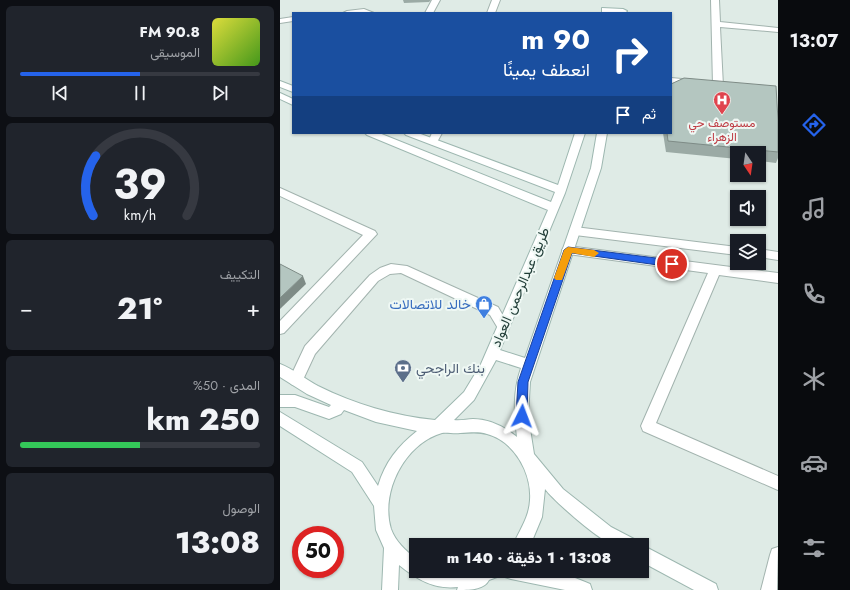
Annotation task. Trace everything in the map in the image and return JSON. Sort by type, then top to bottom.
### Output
[{"type":"street","points":[[363,0],[367,12]]},
{"type":"street","points":[[430,12],[436,0]]},
{"type":"street","points":[[491,12],[496,0]]},
{"type":"street","points":[[606,0],[604,11],[623,12],[625,0]]},
{"type":"street","points":[[672,80],[714,86],[716,24],[715,0]]},
{"type":"street","points":[[280,21],[292,19]]},
{"type":"street","points":[[716,24],[778,30]]},
{"type":"street","points":[[280,84],[292,89]]},
{"type":"street","points":[[280,96],[292,102]]},
{"type":"street","points":[[372,134],[554,208]]},
{"type":"street","points":[[414,134],[435,138],[561,190]]},
{"type":"street","name":"طريق عبدالرحمن العواد","points":[[438,427],[469,396],[492,353],[554,208],[580,134]]},
{"type":"street","name":"طريق عبدالرحمن العواد","points":[[527,457],[522,416],[523,382],[596,168],[602,134]]},
{"type":"street","points":[[280,192],[371,234],[280,329]]},
{"type":"street","points":[[575,231],[730,250]]},
{"type":"street","points":[[568,250],[778,278]]},
{"type":"street","points":[[766,254],[778,256]]},
{"type":"street","points":[[296,380],[310,350],[374,278],[384,270],[394,267],[402,269],[494,311],[503,326]]},
{"type":"street","points":[[716,269],[648,426],[778,483]]},
{"type":"street","points":[[492,353],[529,365]]},
{"type":"street","points":[[280,370],[316,392],[379,417],[412,425],[438,427],[481,426],[499,432],[510,439],[558,494],[606,532],[616,538]]},
{"type":"street","points":[[280,401],[295,401],[329,413],[336,410],[342,402]]},
{"type":"street","points":[[280,418],[357,467],[380,502]]},
{"type":"street","points":[[409,563],[392,547],[383,529],[380,502],[390,470],[403,452],[420,437],[438,427]]},
{"type":"street","points":[[526,538],[531,530],[538,504],[536,479],[527,457]]},
{"type":"street","points":[[390,590],[392,547]]},
{"type":"street","points":[[769,590],[778,555]]},
{"type":"street","points":[[649,557],[710,590]]},
{"type":"street","points":[[434,578],[450,580],[466,580],[472,578]]},
{"type":"street","points":[[465,590],[482,578]]},
{"type":"street","points":[[546,578],[570,583],[584,590]]},
{"type":"building","name":"مستوصف حي الزهراء","points":[[684,78],[776,86],[778,152],[766,151],[766,146],[730,147],[668,141],[667,134],[672,134],[672,84]]},
{"type":"building","points":[[280,264],[303,276],[280,298]]},
{"type":"slow traffic","points":[[559,278],[568,250],[594,253]]},
{"type":"place","name":"مستوصف حي الزهراء","points":[[722,115]]},
{"type":"place","name":"خالد للاتصالات","points":[[484,319]]},
{"type":"place","name":"بنك الراجحي","points":[[403,383]]},
{"type":"route","points":[[522,416],[523,382],[568,250],[672,264]]}]
